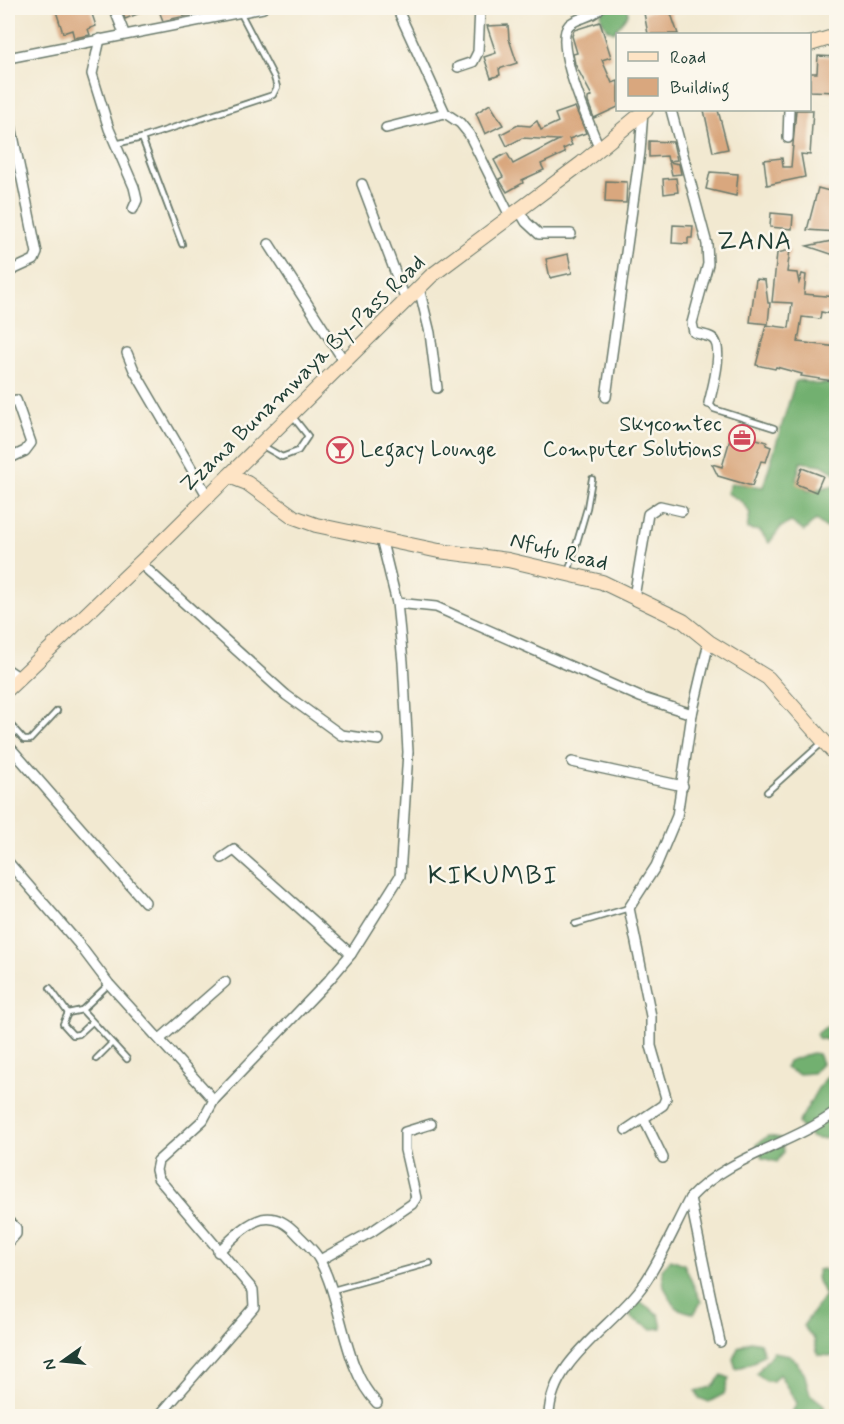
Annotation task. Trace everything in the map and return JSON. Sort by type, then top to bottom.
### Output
[{"type":"street","points":[[114,8],[124,33]]},
{"type":"street","points":[[8,58],[239,9],[263,8]]},
{"type":"street","points":[[397,8],[445,113],[460,123],[469,134],[515,213],[539,234],[571,234]]},
{"type":"street","points":[[458,67],[473,62],[478,52],[480,8]]},
{"type":"street","points":[[599,148],[565,56],[564,32],[570,24],[596,13],[600,8]]},
{"type":"street","points":[[811,44],[837,36]]},
{"type":"street","points":[[100,39],[92,74],[115,144],[134,187],[137,200],[133,209]]},
{"type":"street","points":[[8,111],[37,253],[33,260],[8,272]]},
{"type":"street","name":"Zzana Bunamwaya By-Pass Road","points":[[8,689],[208,497],[419,288],[599,148],[643,111]]},
{"type":"street","points":[[606,397],[644,111]]},
{"type":"street","points":[[671,111],[684,152],[688,184],[707,244],[708,264],[692,323],[694,332],[714,339],[717,344],[719,354],[709,403]]},
{"type":"street","points":[[788,138],[789,111]]},
{"type":"street","points":[[386,128],[445,113]]},
{"type":"street","points":[[362,184],[405,302]]},
{"type":"street","points":[[268,244],[344,361]]},
{"type":"street","points":[[419,288],[430,333],[437,388]]},
{"type":"street","points":[[127,353],[134,370],[208,497]]},
{"type":"street","points":[[8,459],[25,451],[31,443],[16,400]]},
{"type":"street","name":"Nfufu Road","points":[[229,476],[247,483],[294,517],[341,532],[440,551],[508,560],[602,582],[683,621],[709,642],[768,678],[837,755]]},
{"type":"street","points":[[634,597],[648,514],[660,506],[682,511]]},
{"type":"street","points":[[159,1416],[254,1306],[253,1290],[218,1252],[158,1178],[156,1170],[158,1161],[203,1120],[214,1100],[351,954],[399,876],[408,752],[397,603],[381,538]]},
{"type":"street","points":[[140,563],[286,695],[341,735],[379,740]]},
{"type":"street","points":[[397,603],[436,607],[640,697],[692,714]]},
{"type":"street","points":[[626,1130],[663,1105],[666,1098],[651,1046],[651,1016],[629,908],[656,866],[677,816],[692,714],[709,642]]},
{"type":"street","points":[[8,669],[20,678]]},
{"type":"street","points":[[8,746],[145,902]]},
{"type":"street","points":[[572,762],[682,786]]},
{"type":"street","points":[[222,858],[234,850],[271,888],[351,954]]},
{"type":"street","points":[[8,862],[109,984],[214,1100]]},
{"type":"street","points":[[160,1039],[225,982]]},
{"type":"street","points":[[549,1416],[549,1405],[559,1377],[642,1287],[690,1198],[698,1190],[743,1160],[796,1136],[837,1112]]},
{"type":"street","points":[[644,1119],[663,1158]]},
{"type":"street","points":[[320,1260],[371,1232],[412,1204],[416,1197],[405,1150],[405,1132],[431,1124]]},
{"type":"street","points":[[690,1198],[698,1227],[720,1342]]},
{"type":"street","points":[[218,1252],[255,1222],[264,1219],[280,1219],[293,1229],[320,1260],[333,1290],[362,1384],[377,1403]]},
{"type":"street","points":[[8,1221],[16,1228],[16,1234],[8,1243]]},
{"type":"lane","points":[[115,144],[142,138],[273,94],[277,87],[274,77],[239,9]]},
{"type":"lane","points":[[142,138],[182,244]]},
{"type":"lane","points":[[709,403],[714,409],[774,428]]},
{"type":"lane","points":[[261,444],[282,457],[298,451],[308,436],[291,415]]},
{"type":"lane","points":[[568,573],[587,508],[592,479]]},
{"type":"lane","points":[[8,722],[24,740],[30,740],[57,711]]},
{"type":"lane","points":[[767,792],[825,741]]},
{"type":"lane","points":[[575,924],[629,908]]},
{"type":"lane","points":[[68,1013],[82,1010],[109,984]]},
{"type":"lane","points":[[50,988],[68,1013]]},
{"type":"lane","points":[[82,1010],[127,1059]]},
{"type":"lane","points":[[68,1013],[63,1024],[73,1035],[79,1034],[92,1022]]},
{"type":"lane","points":[[96,1059],[112,1043]]},
{"type":"lane","points":[[333,1290],[430,1263]]},
{"type":"green space","points":[[602,8],[628,8],[628,14],[614,32],[607,29],[601,18]]},
{"type":"green space","points":[[800,380],[815,384],[836,383],[836,474],[822,465],[801,462],[796,479],[808,491],[836,485],[836,527],[826,528],[816,520],[804,531],[791,522],[781,527],[769,543],[760,531],[747,529],[750,513],[742,502],[727,493],[731,483],[763,487],[795,382]]},
{"type":"green space","points":[[836,1020],[836,1042],[818,1038],[816,1034]]},
{"type":"green space","points":[[812,1053],[818,1054],[822,1063],[813,1073],[798,1074],[785,1068],[788,1061]]},
{"type":"green space","points":[[836,1069],[836,1136],[823,1139],[814,1138],[806,1133],[798,1123],[818,1088]]},
{"type":"green space","points":[[768,1136],[780,1138],[784,1152],[777,1162],[762,1158],[757,1144]]},
{"type":"green space","points":[[671,1259],[684,1264],[701,1302],[694,1314],[676,1308],[664,1287],[662,1269]]},
{"type":"green space","points":[[823,1269],[836,1279],[836,1352],[834,1356],[818,1355],[814,1339],[803,1326],[825,1295],[816,1278],[818,1270]]},
{"type":"green space","points":[[638,1300],[659,1315],[662,1328],[652,1329],[631,1318],[630,1305]]},
{"type":"green space","points":[[750,1341],[760,1343],[764,1354],[754,1362],[736,1369],[733,1359],[738,1348]]},
{"type":"green space","points":[[773,1352],[790,1355],[804,1372],[810,1394],[824,1405],[824,1416],[790,1416],[797,1403],[779,1374],[773,1381],[766,1381],[756,1374]]},
{"type":"green space","points":[[722,1375],[729,1378],[724,1394],[709,1402],[699,1398],[696,1391],[712,1387]]},
{"type":"building","points":[[55,8],[90,8],[96,26],[88,29],[90,35],[74,38],[72,30],[63,33]]},
{"type":"building","points":[[121,8],[152,8],[125,19]]},
{"type":"building","points":[[158,8],[216,8],[216,9],[163,21]]},
{"type":"building","points":[[657,8],[669,8],[678,33],[648,33],[644,13],[658,10]]},
{"type":"building","points":[[600,22],[611,57],[602,60],[612,83],[616,82],[616,108],[594,118],[588,102],[588,98],[592,96],[575,64],[573,54],[577,53],[572,36],[574,30]]},
{"type":"building","points":[[508,25],[509,39],[517,63],[499,69],[500,75],[491,78],[484,57],[496,53],[487,26]]},
{"type":"building","points":[[818,56],[837,57],[836,92],[811,91],[811,73],[817,73]]},
{"type":"building","points":[[490,104],[503,125],[485,134],[476,113]]},
{"type":"building","points":[[575,107],[586,133],[569,139],[572,145],[563,149],[565,153],[541,164],[544,170],[522,180],[523,183],[507,192],[499,179],[503,177],[494,160],[507,153],[513,164],[559,140],[522,138],[507,146],[501,134],[518,125],[530,126],[537,121],[541,130],[558,122],[555,114]]},
{"type":"building","points":[[813,110],[810,155],[801,154],[805,177],[767,185],[764,160],[782,158],[783,167],[791,167],[796,111]]},
{"type":"building","points":[[704,111],[718,111],[728,149],[713,152]]},
{"type":"building","points":[[649,141],[673,142],[677,160],[668,161],[667,156],[649,157]]},
{"type":"building","points":[[669,162],[679,164],[681,174],[672,175]]},
{"type":"building","points":[[710,172],[738,174],[736,196],[706,189]]},
{"type":"building","points":[[676,178],[678,192],[664,194],[663,179]]},
{"type":"building","points":[[606,181],[627,182],[626,203],[605,202]]},
{"type":"building","points":[[818,188],[837,193],[837,232],[807,230]]},
{"type":"building","points":[[771,213],[793,215],[792,229],[770,227]]},
{"type":"building","points":[[673,225],[693,226],[692,238],[688,238],[688,244],[672,243]]},
{"type":"building","points":[[837,240],[837,256],[807,246]]},
{"type":"building","points":[[790,250],[787,272],[797,273],[799,283],[802,274],[806,275],[804,294],[837,297],[837,315],[821,312],[820,319],[802,317],[798,342],[837,347],[837,362],[832,381],[801,376],[802,374],[776,367],[775,369],[756,365],[766,325],[789,328],[792,303],[772,302],[777,253]]},
{"type":"building","points":[[568,254],[572,273],[550,278],[546,259]]},
{"type":"building","points":[[756,279],[765,280],[768,303],[770,303],[768,324],[750,322]]},
{"type":"building","points":[[736,433],[767,442],[766,445],[771,447],[766,462],[761,461],[752,486],[718,476],[712,464],[722,467],[731,436],[735,437]]},
{"type":"building","points":[[802,468],[823,476],[816,492],[796,484]]},
{"type":"place","name":"Skycomtec Computer Solutions","points":[[742,438]]},
{"type":"place","name":"Legacy Lounge","points":[[340,450]]},
{"type":"district","name":"ZANA","points":[[755,242]]},
{"type":"district","name":"KIKUMBI","points":[[493,877]]}]
